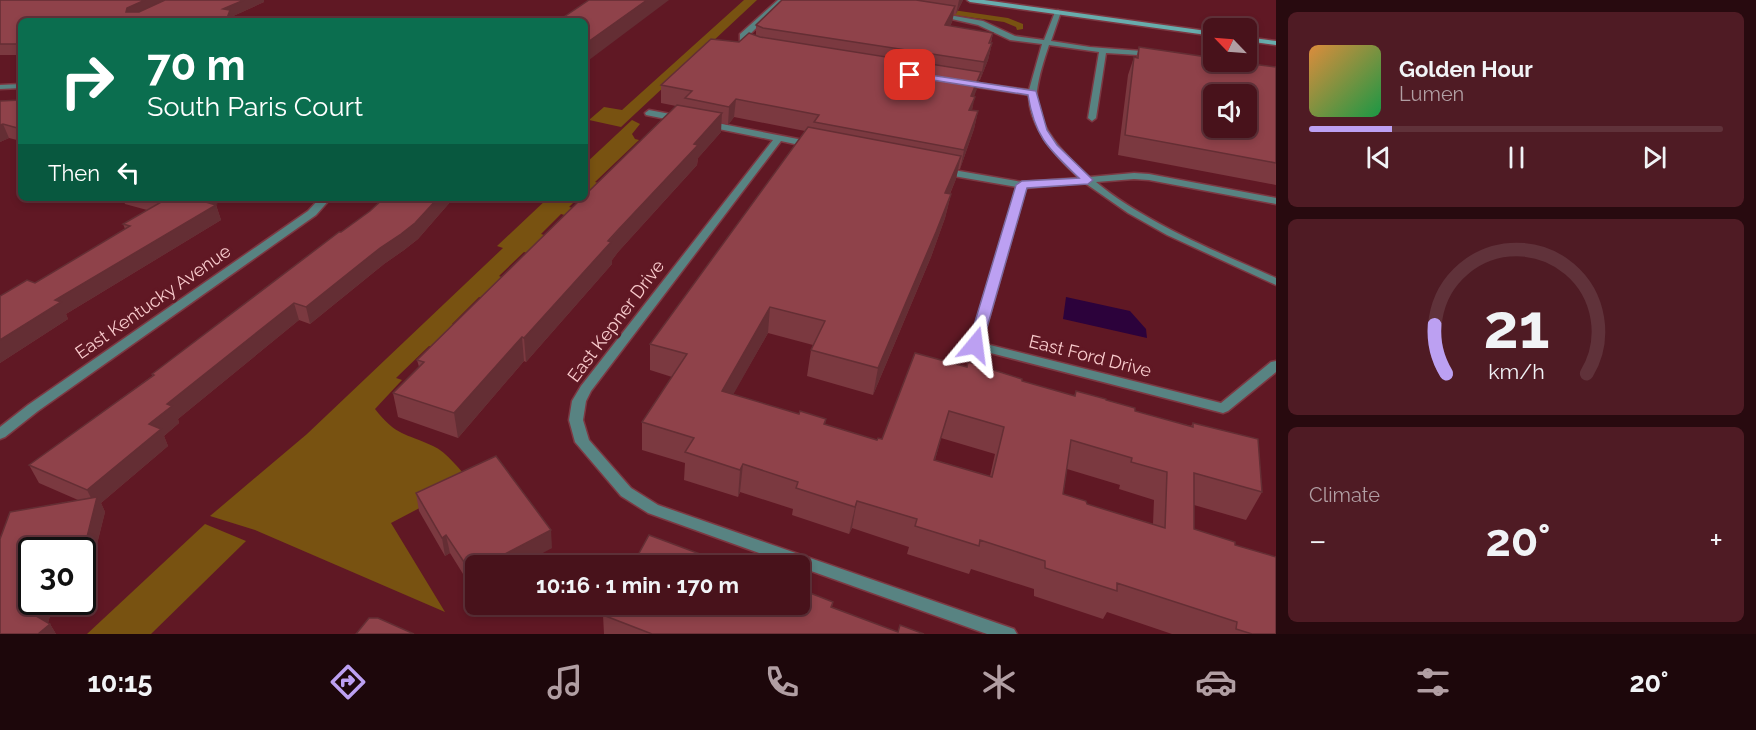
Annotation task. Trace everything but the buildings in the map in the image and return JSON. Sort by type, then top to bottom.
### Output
[{"type":"main road","points":[[970,0],[1203,32]]},
{"type":"main road","points":[[1257,40],[1276,43]]},
{"type":"street","points":[[759,49],[749,46],[743,41],[743,36],[782,0]]},
{"type":"street","points":[[1058,12],[1033,93],[1037,118],[1042,130],[1061,155],[1088,180],[1130,210],[1163,229],[1276,282]]},
{"type":"street","points":[[923,13],[968,20],[1013,38],[1166,56]]},
{"type":"street","points":[[1092,118],[1103,50]]},
{"type":"street","points":[[952,82],[1033,93]]},
{"type":"street","points":[[0,87],[18,86]]},
{"type":"street","points":[[649,113],[824,147]]},
{"type":"street","name":"East Kepner Drive","points":[[778,139],[586,389],[579,401],[576,420],[582,442],[626,492],[653,509],[1008,634]]},
{"type":"street","points":[[936,170],[1022,185],[1149,177],[1276,201]]},
{"type":"street","name":"East Ford Drive","points":[[1022,185],[975,345],[1223,408],[1276,365]]},
{"type":"street","name":"East Kentucky Avenue","points":[[0,435],[33,408],[312,213],[323,201]]},
{"type":"shaded area","points":[[744,0],[757,0],[621,127],[589,120],[604,107],[622,110]]},
{"type":"shaded area","points":[[844,0],[884,0],[1008,18],[1023,24],[1023,29],[1017,30],[1016,27],[1004,22]]},
{"type":"shaded area","points":[[632,120],[640,124],[632,134],[635,139],[639,140],[595,182],[602,184],[588,196],[588,161]]},
{"type":"shaded area","points":[[545,201],[575,201],[569,207],[585,211],[578,219],[561,214],[541,234],[547,236],[530,254],[524,252],[499,276],[506,279],[486,299],[479,297],[452,324],[458,326],[436,348],[429,346],[396,378],[402,380],[375,409],[395,429],[443,453],[471,481],[391,523],[445,612],[255,530],[210,516],[307,434],[503,248],[497,246]]},
{"type":"shaded area","points":[[1066,297],[1130,311],[1146,329],[1147,338],[1063,319]]},
{"type":"shaded area","points":[[205,524],[246,541],[151,634],[87,634]]},
{"type":"route","points":[[910,75],[1033,93],[1033,102],[1042,130],[1053,147],[1088,180],[1022,185],[975,345]]}]
